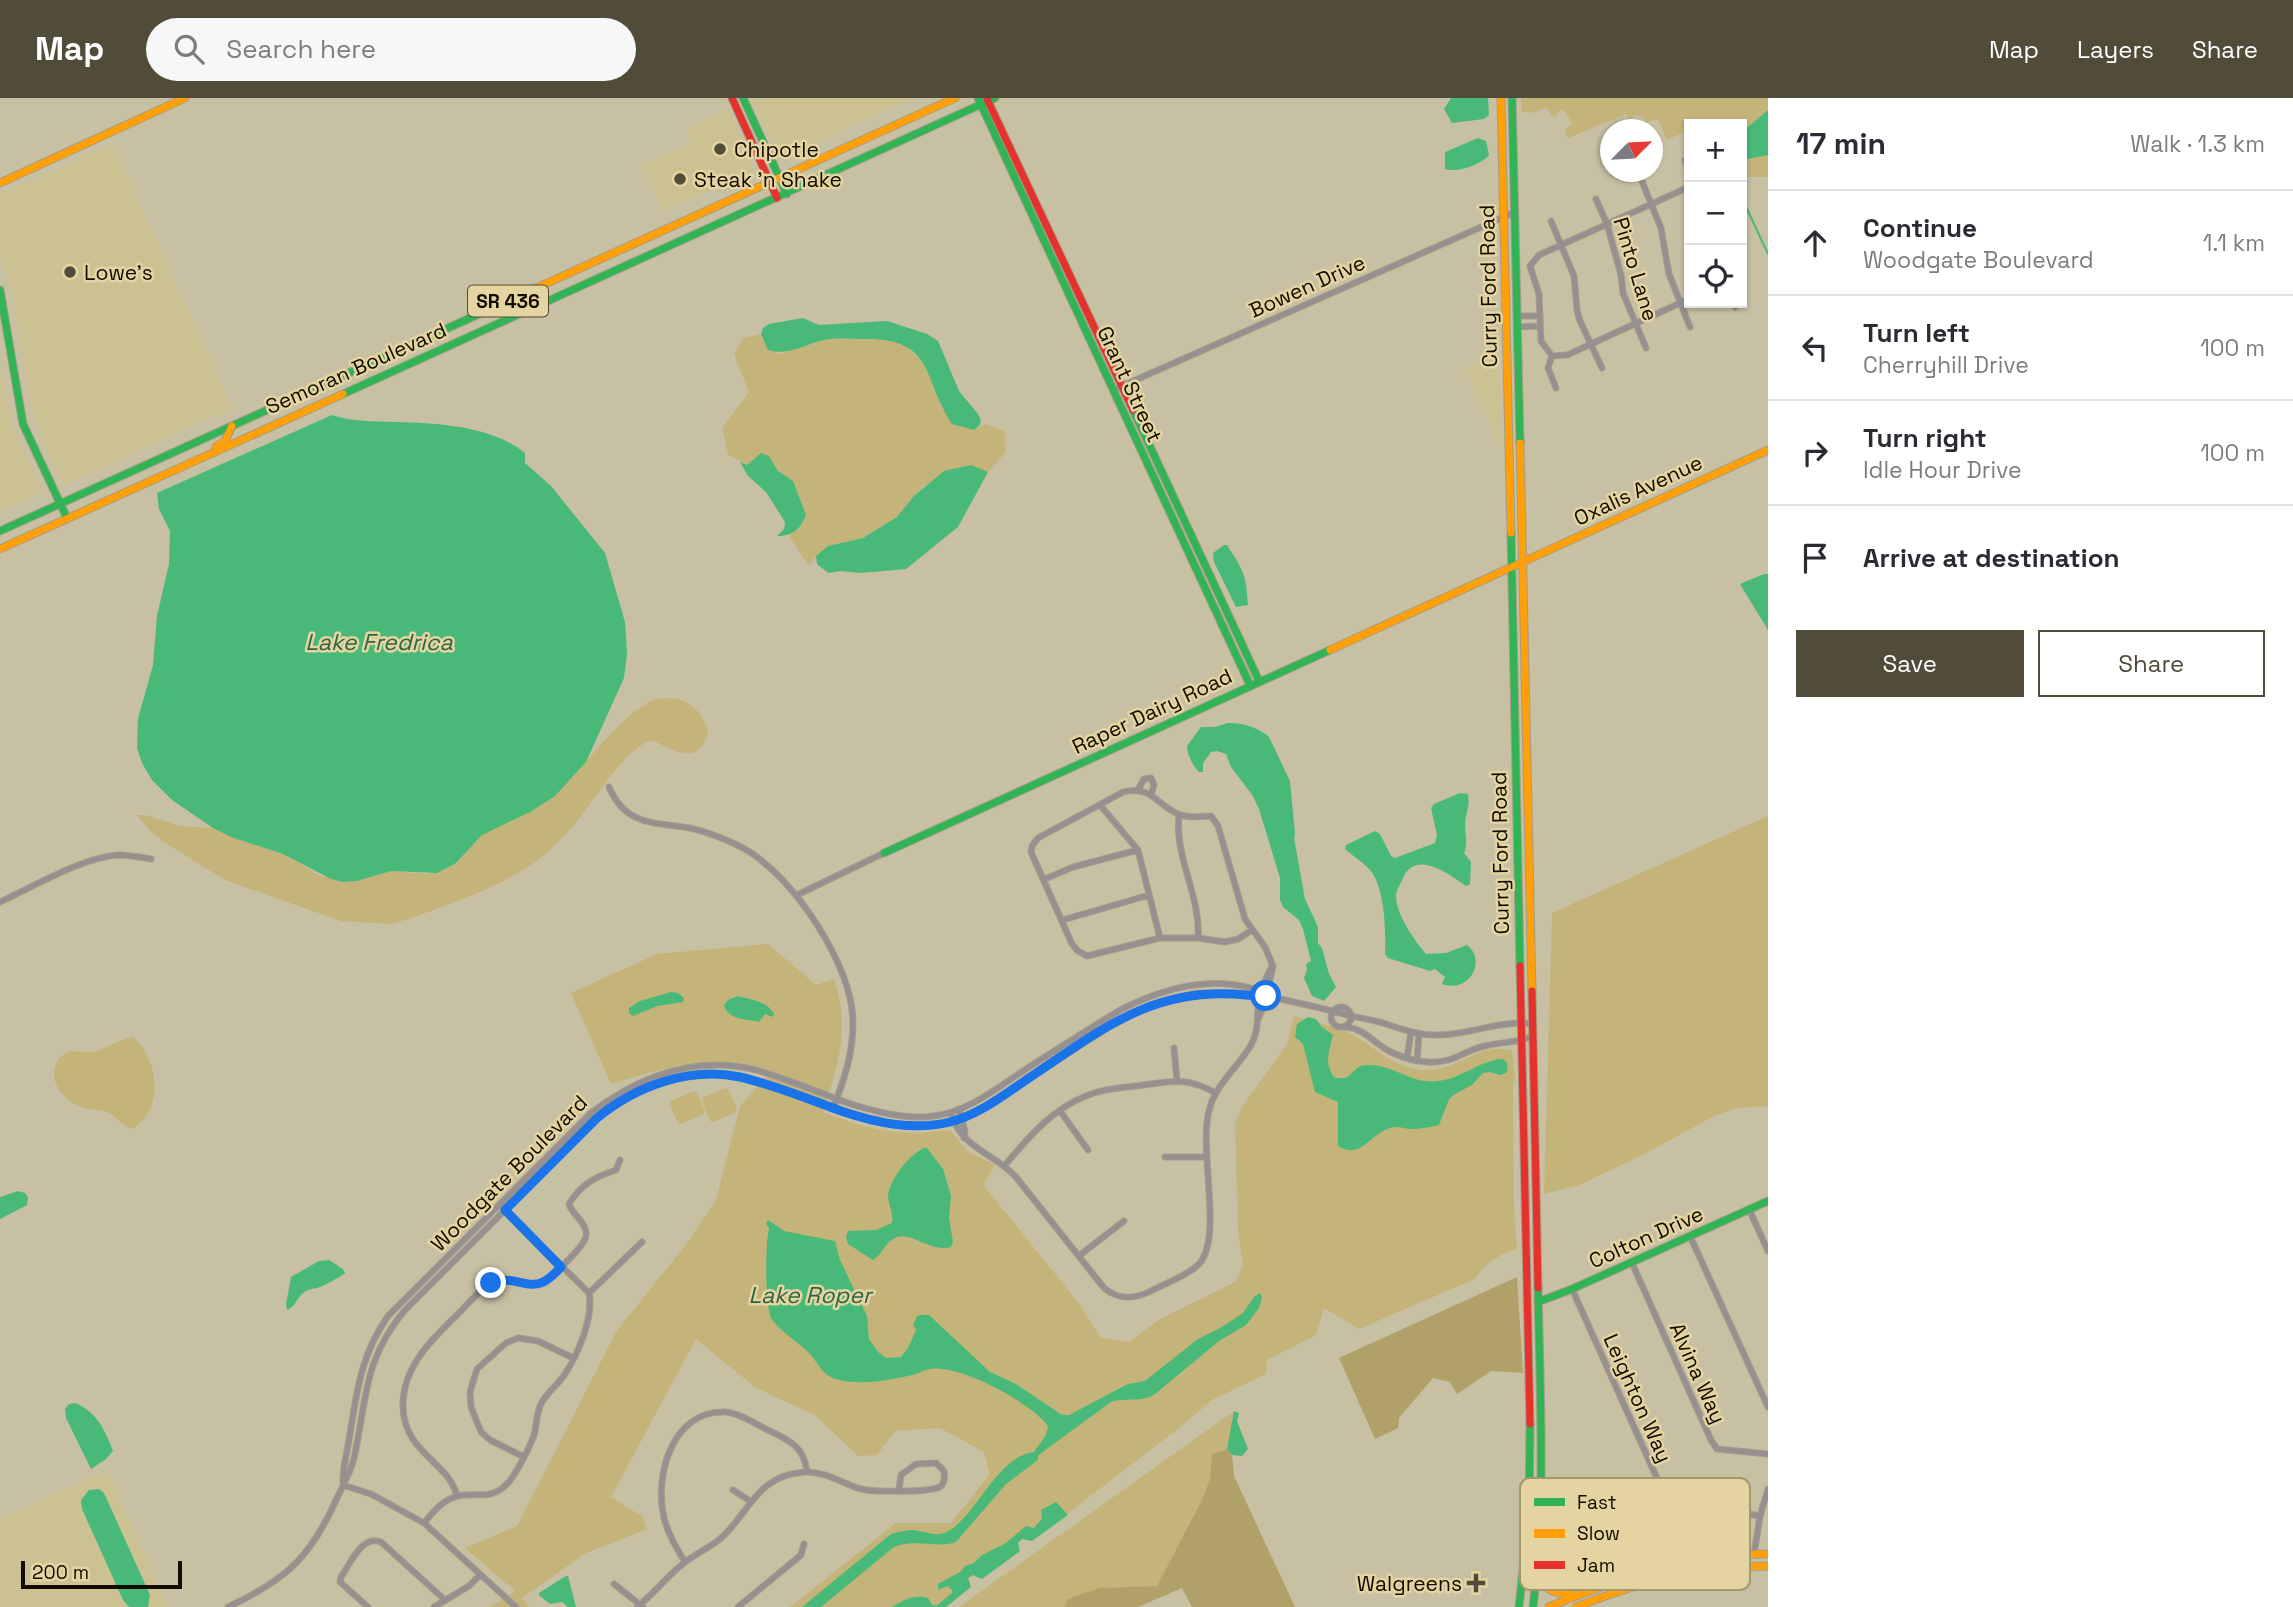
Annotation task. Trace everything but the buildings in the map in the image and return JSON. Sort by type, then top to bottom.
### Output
[{"type":"main road","points":[[0,183],[172,101],[185,98]]},
{"type":"main road","points":[[732,98],[777,198]]},
{"type":"main road","points":[[743,98],[787,194]]},
{"type":"main road","name":"Semoran Boulevard","points":[[0,531],[955,98]]},
{"type":"main road","name":"Curry Ford Road","points":[[1501,98],[1530,1478]]},
{"type":"main road","name":"Curry Ford Road","points":[[1510,98],[1513,124],[1542,1478]]},
{"type":"main road","name":"Semoran Boulevard","points":[[0,548],[787,194],[979,101],[990,99]]},
{"type":"main road","name":"Grant Street","points":[[990,99],[1259,681]]},
{"type":"main road","name":"Grant Street","points":[[979,101],[1250,685]]},
{"type":"main road","points":[[1505,266],[1510,314],[1517,327]]},
{"type":"main road","points":[[0,290],[23,424],[67,518]]},
{"type":"main road","points":[[1506,330],[1514,340],[1514,377],[1519,410]]},
{"type":"main road","points":[[1508,394],[1514,437],[1520,440]]},
{"type":"main road","points":[[200,459],[225,441],[232,426]]},
{"type":"main road","name":"Oxalis Avenue","points":[[1522,562],[1768,450]]},
{"type":"main road","name":"Raper Dairy Road","points":[[884,853],[1522,562]]},
{"type":"main road","points":[[1512,615],[1518,678],[1525,685]]},
{"type":"main road","points":[[1514,701],[1521,708],[1521,747],[1527,760]]},
{"type":"main road","points":[[1524,1172],[1528,1184],[1531,1289],[1538,1302]]},
{"type":"main road","name":"Colton Drive","points":[[1538,1302],[1768,1201]]},
{"type":"main road","points":[[1527,1310],[1534,1315],[1537,1409],[1541,1421]]},
{"type":"main road","points":[[1750,1559],[1754,1554]]},
{"type":"main road","points":[[1750,1555],[1768,1554]]},
{"type":"main road","points":[[1750,1566],[1768,1566]]},
{"type":"main road","points":[[1548,1590],[1559,1595],[1579,1594]]},
{"type":"main road","points":[[1549,1607],[1591,1590]]},
{"type":"main road","points":[[1576,1607],[1619,1590]]},
{"type":"street","points":[[1642,182],[1661,229],[1669,274],[1690,327]]},
{"type":"street","points":[[1022,193],[1031,189]]},
{"type":"street","points":[[1552,356],[1541,341],[1539,294],[1530,266],[1539,255],[1684,189]]},
{"type":"street","name":"Pinto Lane","points":[[1596,200],[1607,224],[1621,275],[1623,293],[1646,348]]},
{"type":"street","name":"Bowen Drive","points":[[1113,390],[1515,212]]},
{"type":"street","points":[[1551,221],[1574,276],[1577,310],[1602,368]]},
{"type":"street","points":[[1049,251],[1058,247]]},
{"type":"street","points":[[608,255],[617,269]]},
{"type":"street","points":[[1552,356],[1567,355],[1684,301]]},
{"type":"street","points":[[1079,318],[1088,314]]},
{"type":"street","points":[[1517,316],[1540,316]]},
{"type":"street","points":[[1085,330],[1094,326]]},
{"type":"street","points":[[1517,327],[1540,326]]},
{"type":"street","points":[[1552,356],[1548,368],[1556,388]]},
{"type":"street","points":[[331,381],[337,396]]},
{"type":"street","points":[[1141,451],[1150,446]]},
{"type":"street","points":[[1138,790],[1144,779],[1151,778],[1154,785],[1151,795]]},
{"type":"street","points":[[609,787],[617,802],[638,821],[707,832],[734,843],[757,856],[797,895],[840,967],[852,1009],[851,1057],[834,1108]]},
{"type":"street","points":[[951,1112],[957,1131],[971,1146],[1005,1165],[1112,1294],[1131,1299],[1140,1297],[1191,1271],[1205,1255],[1210,1235],[1206,1121],[1216,1093],[1251,1045],[1273,966],[1265,947],[1240,907],[1215,820],[1211,816],[1179,815],[1151,795],[1138,790],[1124,792],[1034,841],[1031,852],[1072,944],[1087,956],[1160,938],[1198,938],[1225,942],[1238,939],[1252,930]]},
{"type":"street","points":[[1100,805],[1138,850],[1160,938]]},
{"type":"street","points":[[1179,815],[1178,838],[1198,918],[1198,938]]},
{"type":"street","points":[[1517,849],[1529,849]]},
{"type":"street","points":[[1045,879],[1073,867],[1138,850]]},
{"type":"street","name":"Raper Dairy Road","points":[[797,895],[884,853]]},
{"type":"street","points":[[0,902],[85,863],[105,857],[135,856],[151,859]]},
{"type":"street","points":[[1063,920],[1149,895]]},
{"type":"street","name":"Woodgate Boulevard","points":[[343,1485],[360,1372],[366,1355],[386,1319],[592,1112],[626,1088],[655,1076],[683,1067],[709,1065],[756,1070],[894,1116],[936,1116],[959,1109],[989,1094],[1103,1020],[1143,998],[1195,985],[1245,987],[1264,995],[1419,1033],[1456,1034],[1497,1024],[1532,1024]]},
{"type":"street","name":"Woodgate Boulevard","points":[[228,1607],[267,1588],[296,1564],[317,1537],[352,1468],[368,1377],[381,1343],[393,1324],[613,1105],[643,1089],[671,1079],[712,1074],[761,1082],[872,1121],[916,1126],[953,1121],[1007,1094],[1107,1028],[1151,1005],[1197,993],[1264,995]]},
{"type":"street","points":[[1345,1027],[1350,1023],[1349,1011],[1344,1007],[1338,1008],[1336,1026],[1345,1027],[1359,1028],[1388,1051],[1432,1063],[1447,1061],[1485,1046],[1521,1041],[1532,1036]]},
{"type":"street","points":[[1407,1058],[1411,1032]]},
{"type":"street","points":[[1417,1061],[1419,1033]]},
{"type":"street","points":[[1174,1048],[1177,1080]]},
{"type":"street","points":[[1023,1072],[1028,1079]]},
{"type":"street","points":[[1005,1165],[1041,1125],[1086,1095],[1177,1080],[1192,1082],[1216,1093]]},
{"type":"street","points":[[959,1109],[964,1138]]},
{"type":"street","points":[[1060,1111],[1088,1150]]},
{"type":"street","points":[[592,1112],[595,1120]]},
{"type":"street","points":[[586,1118],[595,1120]]},
{"type":"street","points":[[1165,1157],[1206,1157]]},
{"type":"street","points":[[457,1496],[449,1477],[426,1457],[408,1430],[402,1406],[409,1375],[419,1355],[431,1340],[491,1283],[512,1279],[535,1284],[544,1282],[561,1267],[586,1236],[569,1204],[584,1185],[617,1170],[620,1160]]},
{"type":"street","points":[[525,1179],[528,1187]]},
{"type":"street","points":[[520,1184],[528,1187]]},
{"type":"street","points":[[424,1523],[442,1504],[457,1496],[484,1496],[495,1493],[508,1483],[533,1438],[542,1401],[565,1375],[591,1313],[589,1293],[500,1204]]},
{"type":"street","points":[[1749,1209],[1768,1251]]},
{"type":"street","points":[[1080,1255],[1124,1221]]},
{"type":"street","points":[[1690,1236],[1768,1407]]},
{"type":"street","points":[[589,1293],[642,1242]]},
{"type":"street","name":"Alvina Way","points":[[1632,1263],[1717,1449],[1768,1454]]},
{"type":"street","name":"Leighton Way","points":[[1572,1289],[1657,1478]]},
{"type":"street","points":[[386,1319],[393,1324]]},
{"type":"street","points":[[522,1456],[490,1440],[481,1432],[471,1407],[470,1392],[477,1369],[506,1343],[517,1338],[538,1340],[573,1358]]},
{"type":"street","points":[[685,1562],[664,1519],[661,1481],[664,1465],[685,1426],[711,1413],[728,1412],[792,1442],[803,1453],[807,1472]]},
{"type":"street","points":[[350,1429],[359,1429]]},
{"type":"street","points":[[614,1584],[640,1606],[685,1562],[719,1540],[750,1501],[771,1483],[789,1475],[807,1472],[825,1475],[863,1490],[899,1490],[931,1490],[940,1487],[945,1479],[944,1471],[936,1462],[916,1464],[901,1475],[899,1490]]},
{"type":"street","points":[[343,1485],[371,1494],[424,1523],[516,1607]]},
{"type":"street","points":[[1754,1554],[1760,1516],[1768,1489]]},
{"type":"street","points":[[733,1490],[750,1501]]},
{"type":"street","name":"Leighton Way","points":[[1750,1514],[1760,1516]]},
{"type":"street","points":[[368,1607],[340,1582],[364,1544],[377,1539],[445,1600]]},
{"type":"street","points":[[738,1607],[801,1555],[804,1544]]},
{"type":"street","points":[[433,1607],[481,1575]]},
{"type":"shaded area","points":[[751,98],[914,98],[779,159]]},
{"type":"shaded area","points":[[1521,98],[1768,98],[1768,177],[1747,177],[1747,119],[1684,119],[1684,132],[1667,140],[1663,131],[1663,119],[1644,119],[1636,115],[1628,119],[1626,114],[1614,119],[1600,119],[1600,125],[1568,138],[1566,129],[1572,123],[1564,110],[1558,111],[1556,117],[1551,116],[1547,108],[1530,113],[1522,111]]},
{"type":"shaded area","points":[[728,109],[755,170],[663,212],[642,165],[691,142],[686,128]]},
{"type":"shaded area","points":[[113,144],[233,408],[63,485],[43,441],[29,398],[12,291],[0,256],[0,194]]},
{"type":"shaded area","points":[[761,334],[768,350],[780,354],[827,339],[888,338],[903,344],[921,360],[937,390],[942,409],[974,430],[986,424],[1005,431],[1005,453],[988,472],[971,466],[924,486],[897,517],[863,538],[828,546],[808,565],[789,536],[799,529],[793,481],[778,471],[769,456],[747,465],[728,455],[722,428],[749,392],[734,354],[743,338]]},
{"type":"shaded area","points":[[1499,353],[1501,449],[1465,369]]},
{"type":"shaded area","points":[[0,368],[13,427],[41,493],[0,512]]},
{"type":"shaded area","points":[[665,698],[688,703],[702,717],[708,732],[699,749],[693,753],[685,753],[669,749],[653,740],[643,744],[623,761],[563,837],[530,866],[480,892],[390,924],[341,921],[225,880],[170,846],[149,830],[137,815],[180,826],[213,828],[231,837],[283,854],[319,875],[343,882],[357,881],[391,871],[427,874],[456,863],[482,835],[574,776],[630,715],[650,701]]},
{"type":"shaded area","points":[[1768,816],[1768,1106],[1737,1108],[1714,1116],[1582,1184],[1544,1194],[1552,913]]},
{"type":"shaded area","points":[[768,944],[816,985],[834,979],[842,1014],[842,1030],[838,1062],[823,1112],[887,1131],[915,1133],[950,1130],[967,1151],[995,1165],[983,1185],[1078,1302],[1101,1338],[1129,1342],[1160,1319],[1235,1282],[1243,1266],[1238,1230],[1235,1124],[1242,1107],[1287,1044],[1294,1016],[1348,1033],[1393,1061],[1421,1070],[1445,1067],[1488,1050],[1512,1051],[1515,1077],[1514,1208],[1517,1249],[1493,1260],[1475,1279],[1359,1329],[1324,1308],[1316,1335],[1267,1360],[1266,1374],[1212,1400],[1032,1541],[1022,1539],[1018,1543],[1020,1551],[982,1579],[973,1575],[968,1578],[971,1587],[946,1607],[790,1607],[896,1523],[951,1523],[990,1474],[984,1452],[940,1428],[895,1431],[877,1455],[858,1456],[815,1415],[756,1388],[696,1339],[611,1497],[643,1517],[647,1529],[586,1553],[522,1598],[529,1607],[491,1607],[515,1591],[465,1548],[517,1526],[616,1332],[685,1246],[716,1200],[740,1106],[772,1071],[730,1062],[710,1062],[672,1067],[611,1084],[571,993],[657,954]]},
{"type":"shaded area","points":[[133,1037],[148,1058],[155,1084],[150,1109],[143,1120],[132,1129],[105,1111],[82,1107],[68,1100],[58,1088],[54,1074],[57,1062],[66,1053],[97,1051]]},
{"type":"shaded area","points":[[725,1088],[737,1108],[736,1112],[714,1122],[710,1121],[703,1098]]},
{"type":"shaded area","points":[[693,1091],[705,1111],[681,1124],[678,1123],[669,1104]]},
{"type":"shaded area","points":[[1517,1277],[1523,1373],[1491,1371],[1457,1394],[1450,1382],[1433,1378],[1399,1418],[1398,1428],[1375,1439],[1339,1358]]},
{"type":"shaded area","points":[[1234,1411],[1227,1449],[1212,1454],[1210,1479],[1202,1500],[1157,1586],[1099,1588],[1068,1599],[1064,1607],[959,1607]]},
{"type":"shaded area","points":[[1227,1449],[1232,1455],[1234,1476],[1295,1607],[1192,1607],[1182,1588],[1138,1607],[1064,1607],[1068,1599],[1099,1588],[1157,1586],[1202,1500],[1210,1479],[1212,1454]]},
{"type":"shaded area","points":[[107,1470],[168,1607],[0,1607],[0,1518]]},
{"type":"water","points":[[1451,98],[1488,98],[1489,115],[1484,119],[1452,123],[1444,109]]},
{"type":"water","points":[[1768,110],[1768,155],[1747,159],[1747,128]]},
{"type":"water","points":[[1478,138],[1486,141],[1489,155],[1485,159],[1462,169],[1445,169],[1445,152]]},
{"type":"water","points":[[803,318],[819,325],[887,321],[927,334],[938,341],[959,391],[978,414],[981,421],[979,426],[974,430],[952,424],[923,364],[915,353],[903,345],[887,340],[836,339],[787,351],[768,350],[761,334],[763,328],[769,324]]},
{"type":"water","name":"Lake Fredrica","points":[[332,415],[356,420],[429,423],[464,428],[497,437],[525,453],[525,463],[551,486],[605,553],[625,622],[627,654],[624,678],[586,762],[555,796],[530,812],[482,835],[456,863],[437,873],[391,871],[357,881],[331,879],[283,854],[231,837],[213,828],[172,800],[152,780],[137,748],[138,719],[153,665],[157,616],[169,564],[170,531],[159,509],[157,493]]},
{"type":"water","points":[[761,453],[769,456],[778,471],[793,481],[806,515],[798,528],[788,535],[777,536],[784,529],[785,522],[766,492],[748,476],[740,462],[747,465]]},
{"type":"water","points":[[971,465],[988,472],[958,527],[906,569],[828,573],[817,564],[816,556],[828,546],[863,538],[897,517],[914,496],[944,471]]},
{"type":"water","points":[[1227,545],[1243,574],[1248,605],[1236,607],[1214,562],[1213,553]]},
{"type":"water","points":[[1768,574],[1768,630],[1740,584]]},
{"type":"water","points":[[1228,723],[1250,726],[1269,737],[1290,781],[1294,838],[1305,899],[1318,927],[1318,943],[1336,987],[1324,1001],[1312,996],[1304,978],[1306,964],[1311,961],[1303,929],[1299,920],[1283,907],[1280,900],[1280,878],[1253,796],[1231,767],[1226,754],[1211,752],[1203,763],[1203,772],[1199,772],[1189,757],[1187,746],[1201,727]]},
{"type":"water","points":[[1460,793],[1468,794],[1464,853],[1471,862],[1470,884],[1466,886],[1441,870],[1423,864],[1407,871],[1396,896],[1403,919],[1426,954],[1446,953],[1467,945],[1473,951],[1475,967],[1472,974],[1461,984],[1452,986],[1442,984],[1445,977],[1435,969],[1430,971],[1388,958],[1385,954],[1382,900],[1376,879],[1368,868],[1345,849],[1346,845],[1375,831],[1380,834],[1391,856],[1395,858],[1435,843],[1437,835],[1431,808],[1434,804]]},
{"type":"water","points":[[671,992],[684,998],[683,1002],[657,1006],[633,1016],[629,1013],[629,1008],[640,1001]]},
{"type":"water","points":[[738,996],[763,1004],[774,1014],[772,1017],[765,1014],[759,1022],[729,1014],[724,1005]]},
{"type":"water","points":[[1308,1017],[1316,1019],[1333,1035],[1328,1062],[1334,1077],[1345,1078],[1367,1065],[1381,1066],[1419,1080],[1435,1081],[1449,1079],[1497,1059],[1503,1059],[1508,1069],[1500,1075],[1483,1073],[1472,1085],[1455,1094],[1449,1099],[1439,1125],[1415,1129],[1388,1129],[1361,1147],[1347,1150],[1338,1146],[1338,1102],[1315,1092],[1303,1044],[1295,1037],[1297,1024]]},
{"type":"water","points":[[927,1148],[943,1169],[951,1196],[951,1247],[937,1247],[909,1237],[897,1237],[873,1260],[848,1244],[848,1231],[876,1230],[892,1223],[888,1195],[892,1182],[907,1162]]},
{"type":"water","points":[[18,1191],[28,1197],[27,1205],[0,1219],[0,1197]]},
{"type":"water","name":"Lake Roper","points":[[768,1220],[784,1231],[835,1241],[840,1260],[867,1316],[869,1339],[886,1358],[901,1357],[916,1330],[913,1325],[917,1316],[929,1315],[990,1372],[1016,1384],[1062,1415],[1069,1415],[1128,1384],[1145,1381],[1198,1339],[1243,1313],[1254,1297],[1260,1293],[1262,1298],[1259,1308],[1246,1325],[1219,1341],[1155,1394],[1145,1398],[1111,1402],[1044,1451],[1038,1456],[1038,1460],[1006,1484],[956,1542],[910,1543],[894,1547],[821,1607],[802,1607],[891,1534],[913,1530],[941,1534],[952,1529],[1007,1466],[1020,1456],[1034,1452],[1046,1435],[1048,1426],[1027,1407],[994,1387],[943,1369],[929,1369],[897,1378],[865,1382],[845,1381],[827,1375],[810,1354],[771,1318],[766,1273]]},
{"type":"water","points":[[329,1260],[345,1273],[305,1292],[287,1310],[291,1277],[319,1261]]},
{"type":"water","points":[[75,1403],[89,1411],[99,1422],[113,1451],[91,1469],[66,1418],[65,1409],[69,1404]]},
{"type":"water","points":[[1234,1411],[1239,1413],[1237,1421],[1248,1449],[1242,1456],[1232,1455],[1227,1449]]},
{"type":"water","points":[[99,1489],[104,1493],[150,1595],[148,1607],[129,1607],[123,1600],[82,1509],[81,1500],[89,1490]]},
{"type":"water","points":[[1056,1502],[1068,1515],[1032,1541],[1022,1539],[1018,1543],[1020,1551],[982,1579],[973,1575],[968,1578],[971,1587],[946,1607],[892,1607],[914,1597],[928,1598],[932,1605],[936,1606],[952,1593],[948,1586],[938,1590],[938,1584],[974,1563],[982,1555],[1006,1543],[1026,1526],[1034,1528],[1042,1519],[1041,1510]]},
{"type":"water","points":[[566,1576],[576,1607],[568,1607],[562,1602],[550,1604],[539,1595],[539,1593]]},
{"type":"waterway","points":[[1747,209],[1768,254]]},
{"type":"traffic: fast","points":[[743,98],[787,194]]},
{"type":"traffic: fast","points":[[978,98],[1250,685]]},
{"type":"traffic: fast","points":[[343,394],[995,98]]},
{"type":"traffic: fast","points":[[1512,98],[1520,443]]},
{"type":"traffic: fast","points":[[0,290],[23,424],[67,518]]},
{"type":"traffic: fast","points":[[0,531],[532,290]]},
{"type":"traffic: fast","points":[[1133,410],[1259,681]]},
{"type":"traffic: fast","points":[[1511,533],[1520,966]]},
{"type":"traffic: fast","points":[[884,853],[1330,650]]},
{"type":"traffic: fast","points":[[1538,1302],[1768,1201]]},
{"type":"traffic: fast","points":[[1538,1288],[1541,1478]]},
{"type":"traffic: fast","points":[[1529,1478],[1530,1424]]},
{"type":"traffic: fast","points":[[1519,1607],[1521,1590]]},
{"type":"traffic: fast","points":[[1533,1607],[1535,1590]]},
{"type":"traffic: slow","points":[[0,183],[185,98]]},
{"type":"traffic: slow","points":[[532,290],[955,98]]},
{"type":"traffic: slow","points":[[1501,98],[1511,533]]},
{"type":"traffic: slow","points":[[0,549],[343,394]]},
{"type":"traffic: slow","points":[[216,447],[225,441],[232,426]]},
{"type":"traffic: slow","points":[[1520,443],[1532,991]]},
{"type":"traffic: slow","points":[[1330,650],[1768,450]]},
{"type":"traffic: slow","points":[[1750,1555],[1768,1554]]},
{"type":"traffic: slow","points":[[1750,1567],[1768,1566]]},
{"type":"traffic: slow","points":[[1551,1590],[1572,1594]]},
{"type":"traffic: slow","points":[[1549,1607],[1592,1590]]},
{"type":"traffic: slow","points":[[1576,1607],[1623,1590]]},
{"type":"traffic: jam","points":[[732,98],[777,198]]},
{"type":"traffic: jam","points":[[987,99],[1133,410]]},
{"type":"traffic: jam","points":[[1520,966],[1530,1424]]},
{"type":"traffic: jam","points":[[1532,991],[1538,1288]]},
{"type":"place","name":"Chipotle","points":[[720,149]]},
{"type":"place","name":"Steak 'n Shake","points":[[680,179]]},
{"type":"place","name":"Lowe's","points":[[70,272]]},
{"type":"place","name":"Walgreens","points":[[1476,1583]]},
{"type":"route","points":[[491,1283],[512,1279],[524,1283],[544,1282],[561,1267],[505,1210],[597,1118],[613,1105],[643,1089],[671,1079],[690,1076],[737,1076],[872,1121],[916,1126],[938,1124],[962,1118],[986,1106],[1107,1028],[1151,1005],[1197,993],[1266,996]]}]
